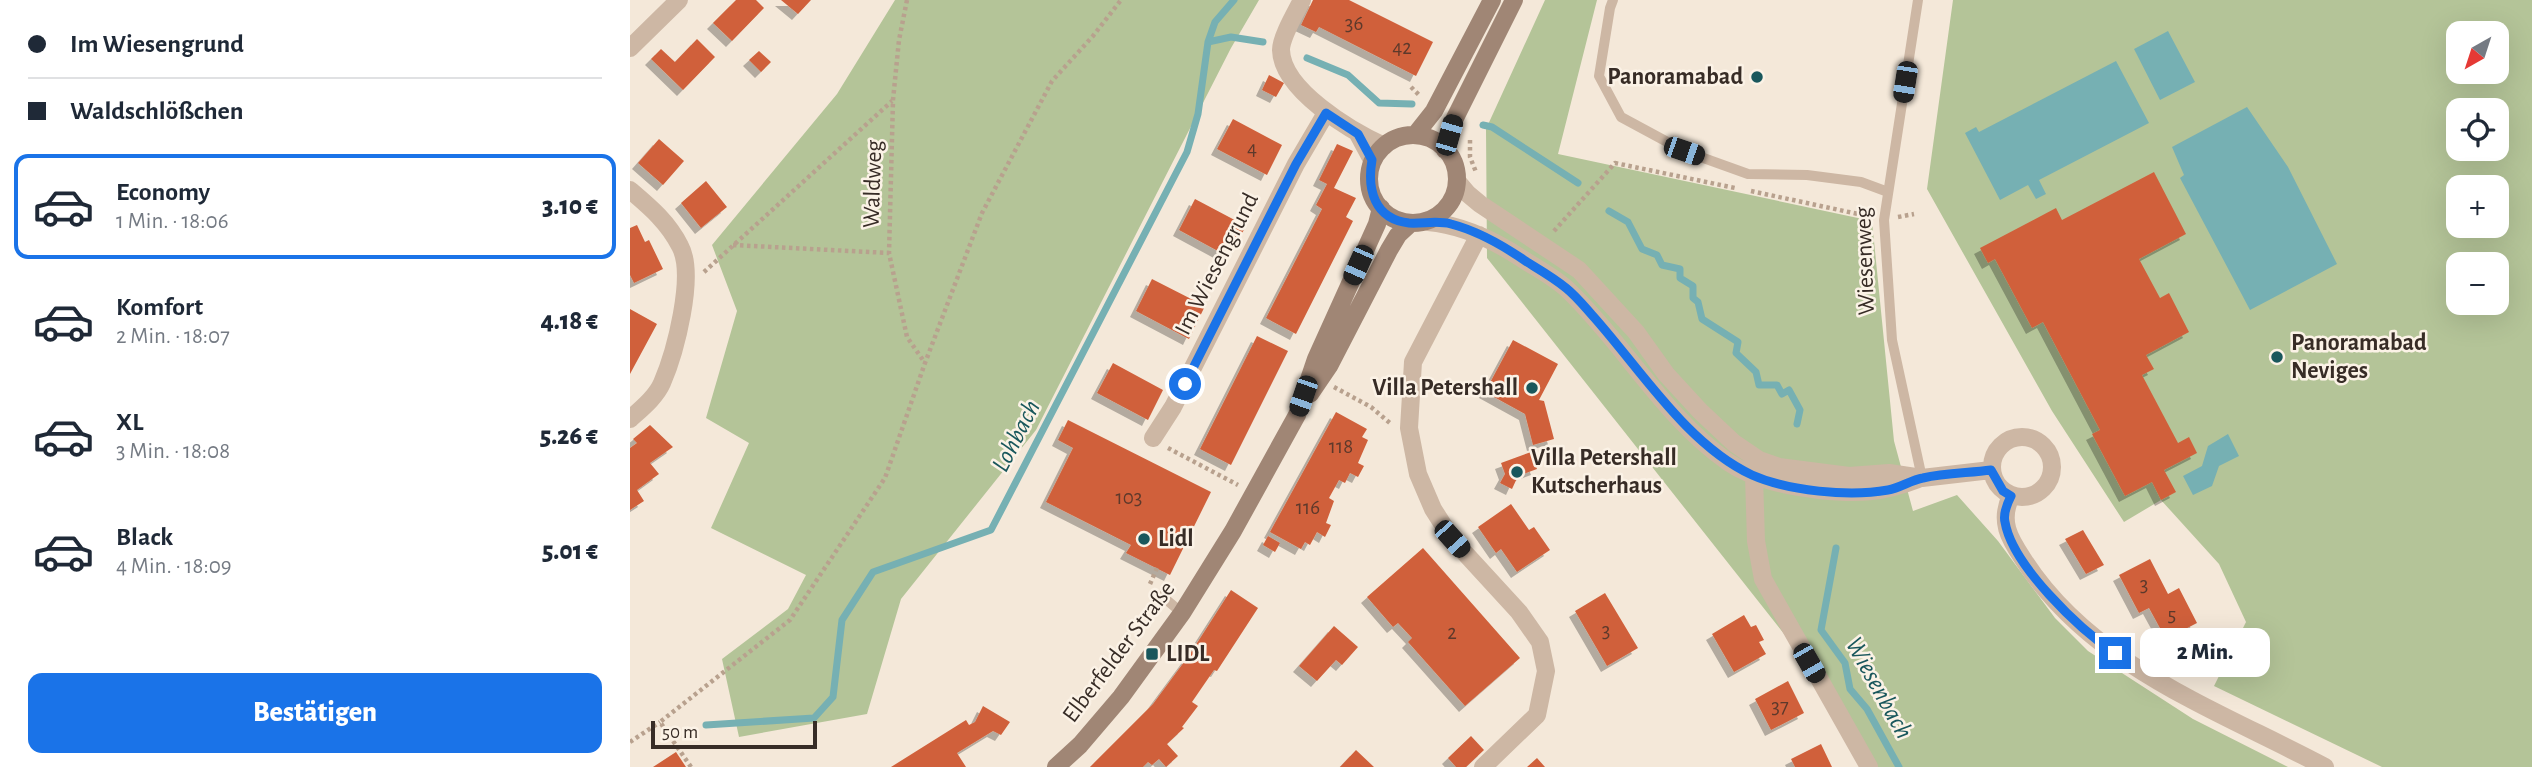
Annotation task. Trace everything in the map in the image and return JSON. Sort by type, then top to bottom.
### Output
[{"type":"main road","points":[[1415,135],[1434,111],[1492,0]]},
{"type":"main road","points":[[1445,150],[1454,120],[1514,0]]},
{"type":"main road","points":[[1415,135],[1432,139],[1445,150],[1455,164],[1457,181],[1453,199],[1442,212],[1419,222],[1393,219],[1370,194],[1369,177],[1378,153],[1398,137],[1415,135]]},
{"type":"main road","name":"Elberfelder Straße","points":[[1297,415],[1316,359],[1377,224],[1381,208]]},
{"type":"main road","name":"Elberfelder Straße","points":[[1056,767],[1080,745],[1121,697],[1182,613],[1320,380],[1398,235],[1419,222]]},
{"type":"street","points":[[630,48],[678,0]]},
{"type":"street","points":[[1302,0],[1280,48],[1285,66],[1296,84],[1326,113],[1358,134],[1378,153]]},
{"type":"street","name":"Im Wiesengrund","points":[[1153,438],[1173,407],[1296,164],[1326,113]]},
{"type":"street","points":[[1457,181],[1474,199],[1579,270],[1636,332],[1666,374],[1756,468],[1756,541],[1763,579],[1869,767]]},
{"type":"street","points":[[630,190],[660,215],[682,248],[686,288],[680,329],[661,385],[630,419]]},
{"type":"street","points":[[1419,222],[1450,223],[1479,235],[1503,246],[1567,289],[1621,347],[1650,387],[1687,426],[1728,462],[1756,468],[1793,486],[1849,493],[1890,490],[1922,478],[1991,470]]},
{"type":"street","points":[[1479,235],[1413,362],[1409,428],[1419,474],[1433,509],[1452,539],[1519,612],[1540,642],[1546,671],[1537,715],[1483,767]]},
{"type":"street","points":[[2019,437],[2041,443],[2052,464],[2051,476],[2045,486],[2025,497],[2011,496],[2003,491],[1991,470],[1998,448],[2007,440],[2019,437]]},
{"type":"street","points":[[2011,496],[2004,519],[2010,540],[2033,576],[2095,640],[2152,678],[2325,767]]},
{"type":"lane","points":[[1613,0],[1599,76],[1621,117],[1684,151],[1748,174],[1807,175],[1861,182],[1888,192]]},
{"type":"lane","name":"Wiesenweg","points":[[1917,0],[1884,219],[1892,340],[1922,478]]},
{"type":"lane","points":[[1162,596],[1182,613]]},
{"type":"path","name":"Waldweg","points":[[907,0],[899,40],[893,100],[889,253],[907,337],[925,363]]},
{"type":"path","points":[[630,742],[660,722],[790,620],[885,478],[982,213],[1052,81],[1121,0]]},
{"type":"path","points":[[686,288],[893,100]]},
{"type":"path","points":[[1470,128],[1470,157],[1477,176]]},
{"type":"path","points":[[1542,245],[1615,163],[1736,188]]},
{"type":"path","points":[[1749,191],[1884,219],[1914,214]]},
{"type":"path","points":[[1544,224],[1555,231]]},
{"type":"path","points":[[733,246],[889,253]]},
{"type":"path","points":[[1320,380],[1371,407],[1410,440]]},
{"type":"path","points":[[1153,438],[1178,455],[1238,485]]},
{"type":"path","points":[[1148,588],[1157,568]]},
{"type":"path","points":[[660,722],[691,767]]},
{"type":"green space","points":[[895,0],[1259,0],[1231,48],[1036,430],[901,599],[867,714],[739,737],[722,659],[788,609],[806,575],[711,528],[749,443],[706,418],[737,311],[712,245],[837,94]]},
{"type":"green space","points":[[1545,0],[1597,0],[1558,154],[1872,221],[1894,441],[1913,511],[1957,495],[1998,541],[2055,618],[2088,651],[2193,719],[2288,767],[1878,767],[1811,668],[1487,258],[1486,129]]},
{"type":"green space","name":"Panoramabad Neviges","points":[[1953,0],[2532,0],[2532,767],[2382,767],[2214,686],[2246,622],[2219,564],[2161,500],[2124,522],[2052,411],[1927,189]]},
{"type":"water","points":[[2168,31],[2195,82],[2160,100],[2134,49]]},
{"type":"water","points":[[2116,61],[2149,123],[2039,180],[2046,194],[2036,199],[2028,185],[2000,200],[1965,133],[1976,127],[1979,132]]},
{"type":"water","points":[[2247,107],[2288,167],[2337,264],[2250,310],[2180,178],[2184,175],[2172,147]]},
{"type":"water","points":[[2228,434],[2239,456],[2219,466],[2212,486],[2193,495],[2183,476],[2202,466],[2208,446]]},
{"type":"building","points":[[736,0],[756,0],[764,8],[732,41],[713,23]]},
{"type":"building","points":[[781,0],[811,0],[798,14]]},
{"type":"building","points":[[1313,0],[1349,0],[1433,42],[1416,76],[1319,27],[1316,32],[1301,25]]},
{"type":"building","points":[[697,39],[715,57],[683,90],[651,59],[661,49],[675,62]]},
{"type":"building","points":[[759,51],[771,62],[761,72],[749,60]]},
{"type":"building","points":[[1269,75],[1284,83],[1276,97],[1262,90]]},
{"type":"building","points":[[1233,119],[1282,145],[1267,175],[1217,149]]},
{"type":"building","points":[[659,139],[684,161],[663,185],[638,163]]},
{"type":"building","points":[[1337,144],[1353,151],[1334,188],[1356,198],[1346,217],[1353,221],[1296,334],[1266,318],[1322,209],[1316,205],[1327,184],[1319,180]]},
{"type":"building","points":[[2154,172],[2186,234],[2139,259],[2160,298],[2169,293],[2189,332],[2146,355],[2154,369],[2142,375],[2178,443],[2189,437],[2197,453],[2164,470],[2176,492],[2161,500],[2152,482],[2125,496],[2092,434],[2100,430],[2043,322],[2032,328],[1995,259],[1988,263],[1980,248],[2056,208],[2062,220]]},
{"type":"building","points":[[706,181],[727,207],[701,228],[681,203]]},
{"type":"building","points":[[1195,199],[1246,226],[1229,257],[1179,230]]},
{"type":"building","points":[[637,225],[645,242],[649,240],[663,269],[634,283],[630,275],[630,228]]},
{"type":"building","points":[[1152,279],[1205,306],[1189,339],[1136,311]]},
{"type":"building","points":[[630,309],[657,324],[630,374]]},
{"type":"building","points":[[1257,336],[1288,351],[1231,465],[1200,449]]},
{"type":"building","points":[[1513,340],[1558,364],[1539,400],[1544,401],[1554,439],[1533,445],[1525,414],[1485,392]]},
{"type":"building","points":[[1113,363],[1163,390],[1148,420],[1097,393]]},
{"type":"building","points":[[1336,412],[1367,429],[1362,437],[1368,440],[1358,463],[1364,466],[1358,477],[1350,473],[1345,483],[1339,480],[1329,498],[1334,501],[1326,523],[1331,525],[1325,537],[1317,532],[1310,545],[1305,542],[1301,549],[1270,532]]},
{"type":"building","points":[[1068,420],[1211,492],[1170,575],[1126,553],[1131,545],[1046,502],[1073,448],[1058,440]]},
{"type":"building","points":[[650,425],[673,447],[650,463],[659,474],[637,490],[644,501],[630,510],[630,448],[637,443],[633,439]]},
{"type":"building","name":"Villa Petershall Kutscherhaus","points":[[1531,452],[1537,469],[1518,476],[1512,489],[1500,483],[1505,474],[1501,463]]},
{"type":"building","points":[[1511,504],[1529,530],[1534,527],[1550,550],[1517,572],[1501,549],[1496,553],[1478,527]]},
{"type":"building","points":[[2083,530],[2104,565],[2086,574],[2065,539]]},
{"type":"building","points":[[1268,536],[1280,543],[1275,552],[1263,545]]},
{"type":"building","points":[[1423,548],[1520,658],[1465,706],[1408,642],[1412,638],[1398,623],[1393,627],[1367,597]]},
{"type":"building","points":[[2150,559],[2168,594],[2179,588],[2197,623],[2166,639],[2149,608],[2139,613],[2119,575]]},
{"type":"building","points":[[1231,590],[1258,608],[1217,671],[1214,670],[1192,702],[1198,706],[1182,727],[1184,728],[1167,744],[1178,756],[1166,767],[1159,759],[1152,765],[1148,762],[1143,767],[1090,767],[1153,704],[1190,654]]},
{"type":"building","points":[[1605,593],[1638,648],[1607,666],[1575,611]]},
{"type":"building","points":[[1744,615],[1751,627],[1756,625],[1764,640],[1759,642],[1766,654],[1734,672],[1712,634]]},
{"type":"building","points":[[1334,626],[1358,647],[1342,665],[1336,660],[1317,681],[1299,666]]},
{"type":"building","points":[[1788,681],[1804,713],[1771,730],[1755,699]]},
{"type":"building","points":[[983,706],[1010,722],[1001,735],[993,731],[957,753],[966,767],[891,767],[966,720],[969,725],[975,722]]},
{"type":"building","points":[[1471,736],[1484,750],[1466,767],[1456,767],[1448,758]]},
{"type":"building","points":[[1821,744],[1832,767],[1795,767],[1791,759]]},
{"type":"building","points":[[1356,750],[1374,767],[1340,767]]},
{"type":"building","points":[[676,752],[686,767],[653,767]]},
{"type":"building","points":[[1537,758],[1545,767],[1527,767]]},
{"type":"waterway","name":"Lohbach","points":[[706,725],[814,718],[833,697],[842,620],[873,572],[991,530],[1187,152],[1198,114],[1208,42],[1215,22],[1234,0]]},
{"type":"waterway","name":"Wiesenbach","points":[[1208,42],[1231,37],[1263,42]]},
{"type":"waterway","name":"Wiesenbach","points":[[1307,58],[1348,75],[1379,103],[1412,104]]},
{"type":"waterway","name":"Wiesenbach","points":[[1483,125],[1492,127],[1578,183]]},
{"type":"waterway","name":"Wiesenbach","points":[[1609,211],[1628,222],[1642,249],[1657,255],[1662,265],[1680,269],[1680,278],[1693,286],[1693,298],[1698,302],[1702,319],[1738,342],[1736,353],[1756,372],[1759,385],[1777,385],[1782,394],[1789,390],[1800,410],[1797,424]]},
{"type":"waterway","name":"Wiesenbach","points":[[1836,548],[1821,630],[1845,663],[1850,689],[1867,709],[1899,767]]},
{"type":"place","name":"Panoramabad","points":[[1757,77]]},
{"type":"place","name":"Panoramabad Neviges","points":[[2277,357]]},
{"type":"place","name":"Villa Petershall","points":[[1532,388]]},
{"type":"place","name":"Villa Petershall Kutscherhaus","points":[[1517,472]]},
{"type":"place","name":"Lidl","points":[[1144,539]]},
{"type":"place","name":"LIDL","points":[[1152,654]]},
{"type":"route","points":[[1185,384],[1296,164],[1326,113],[1358,134],[1372,160],[1370,194],[1393,219],[1411,223],[1450,223],[1503,246],[1567,289],[1621,347],[1650,387],[1687,426],[1728,462],[1754,476],[1793,486],[1849,493],[1890,490],[1922,478],[1991,470],[2003,491],[2011,496],[2004,519],[2010,540],[2033,576],[2095,640],[2115,653]]}]
